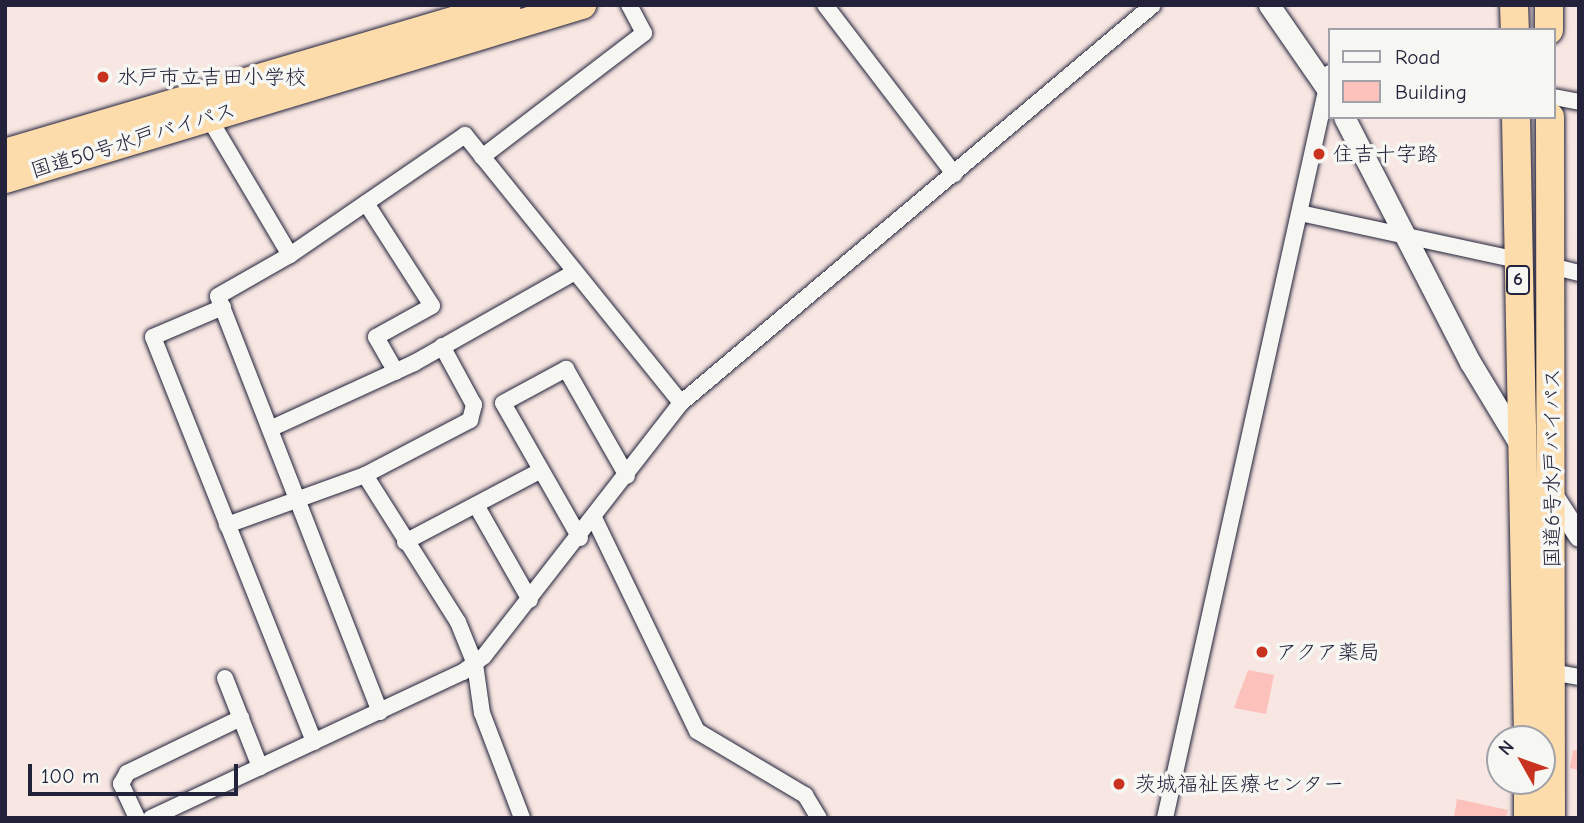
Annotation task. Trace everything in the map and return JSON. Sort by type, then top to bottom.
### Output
[{"type":"highway","name":"国道50号水戸バイパス","points":[[5,178],[204,107],[507,5]]},
{"type":"highway","name":"国道50号水戸バイパス","points":[[5,153],[204,107],[582,5]]},
{"type":"highway","points":[[1514,5],[1515,28]]},
{"type":"highway","points":[[1549,5],[1549,28]]},
{"type":"highway","name":"国道6号水戸バイパス","points":[[1516,119],[1519,444],[1528,725]]},
{"type":"highway","name":"国道6号水戸バイパス","points":[[1550,119],[1554,498],[1550,818]]},
{"type":"highway","points":[[1528,795],[1528,818]]},
{"type":"street","points":[[482,158],[644,33],[629,5]]},
{"type":"street","points":[[825,5],[954,174]]},
{"type":"street","points":[[151,818],[380,712],[475,664],[595,520],[681,403],[1153,5]]},
{"type":"street","points":[[1269,5],[1328,83]]},
{"type":"street","points":[[1165,818],[1328,88]]},
{"type":"street","points":[[1556,97],[1579,102]]},
{"type":"street","points":[[204,107],[290,255]]},
{"type":"street","points":[[1345,119],[1470,362],[1579,536]]},
{"type":"street","points":[[380,712],[218,296],[290,255],[465,135],[681,403]]},
{"type":"street","points":[[366,203],[432,306],[376,337],[396,372]]},
{"type":"street","points":[[1300,213],[1517,260]]},
{"type":"street","points":[[1550,266],[1579,272]]},
{"type":"street","points":[[270,429],[396,372],[575,272]]},
{"type":"street","points":[[223,307],[153,337],[314,743]]},
{"type":"street","points":[[227,525],[365,475],[470,420],[474,405],[442,346]]},
{"type":"street","points":[[580,538],[538,472],[503,403],[566,369],[627,476]]},
{"type":"street","points":[[405,542],[538,472]]},
{"type":"street","points":[[365,475],[458,622],[475,664],[482,713],[522,818]]},
{"type":"street","points":[[476,505],[530,600]]},
{"type":"street","points":[[595,520],[697,731],[804,795],[819,818]]},
{"type":"street","points":[[1551,672],[1579,677]]},
{"type":"street","points":[[225,678],[260,767]]},
{"type":"street","points":[[137,818],[121,784],[127,773],[241,718]]},
{"type":"building","points":[[1248,670],[1274,675],[1266,714],[1234,708]]},
{"type":"building","points":[[1573,750],[1579,751],[1579,770],[1570,768]]},
{"type":"building","points":[[1457,799],[1508,810],[1506,818],[1454,817]]},
{"type":"place","name":"水戸市立吉田小学校","points":[[103,77]]},
{"type":"place","name":"住吉十字路","points":[[1319,154]]},
{"type":"place","name":"アクア薬局","points":[[1262,652]]},
{"type":"place","name":"茨城福祉医療センター","points":[[1119,784]]}]
